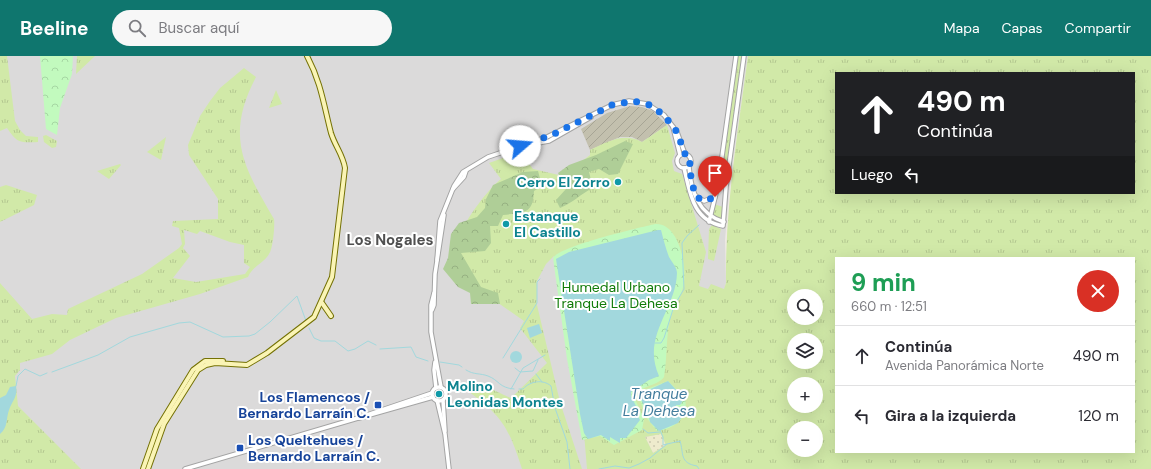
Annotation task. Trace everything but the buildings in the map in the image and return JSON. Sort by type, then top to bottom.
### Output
[{"type":"main road","points":[[144,469],[157,429],[196,366],[211,360],[244,364],[267,351],[310,322],[322,303],[333,274],[345,168],[342,155],[331,134],[324,98],[307,56]]},
{"type":"main road","points":[[322,303],[331,316]]},
{"type":"main road","points":[[148,469],[164,424],[196,372],[205,365],[215,363],[247,365],[263,356],[267,351]]},
{"type":"street","points":[[709,222],[715,197],[736,56]]},
{"type":"street","points":[[724,224],[725,190],[744,56]]},
{"type":"street","points":[[449,469],[443,400],[446,392],[441,387],[431,332],[437,260],[441,244],[444,212],[452,189],[460,174],[488,157],[525,145],[540,144],[553,139],[580,125],[594,114],[616,103],[638,101],[658,109],[679,134],[685,154],[691,159],[689,167],[695,196],[706,213],[724,224]]},
{"type":"street","points":[[673,126],[680,155],[677,162],[679,166],[684,168],[689,167]]},
{"type":"street","points":[[680,155],[685,154]]},
{"type":"street","points":[[684,168],[694,206],[702,217],[709,222],[724,224]]},
{"type":"street","points":[[695,196],[704,201],[715,197]]},
{"type":"street","points":[[702,217],[706,213]]},
{"type":"street","points":[[185,469],[433,395],[436,388],[434,370],[436,361]]},
{"type":"street","points":[[436,388],[441,387]]},
{"type":"street","points":[[433,395],[437,400],[445,434]]},
{"type":"street","points":[[437,400],[443,400]]},
{"type":"shaded area","points":[[0,56],[748,56],[730,183],[725,240],[726,283],[719,313],[713,469],[0,469]]},
{"type":"shaded area","points":[[630,106],[642,107],[653,111],[667,125],[642,142],[632,137],[620,137],[590,150],[581,129],[607,113]]},
{"type":"shaded area","points":[[661,434],[666,445],[653,453],[645,437]]},
{"type":"green space","points":[[0,56],[7,56],[15,121],[20,130],[26,136],[38,137],[38,142],[20,141],[14,137],[7,128],[0,131]]},
{"type":"green space","points":[[40,56],[73,56],[72,74],[60,108],[57,135],[46,129]]},
{"type":"green space","points":[[77,56],[95,56],[76,74]]},
{"type":"green space","points":[[738,56],[743,56],[724,186],[719,185]]},
{"type":"green space","name":"Humedal Urbano Tranque La Dehesa","points":[[748,56],[1151,56],[1151,469],[587,469],[584,433],[554,256],[546,264],[537,281],[537,305],[560,402],[582,469],[522,469],[517,453],[506,429],[500,420],[484,404],[460,385],[465,383],[477,384],[511,398],[547,363],[520,328],[524,321],[461,277],[459,246],[462,230],[477,206],[501,179],[489,163],[520,152],[533,169],[563,176],[590,155],[590,150],[609,141],[622,138],[635,139],[642,142],[667,125],[675,153],[672,161],[674,171],[682,174],[706,252],[699,286],[708,289],[711,284],[724,289],[726,283],[726,254],[736,140]],"holes":[[[661,434],[666,445],[653,453],[645,437]]]},
{"type":"green space","points":[[244,68],[256,77],[241,117],[240,134],[242,150],[247,166],[254,183],[274,219],[273,242],[269,254],[250,273],[248,277],[200,294],[116,318],[70,340],[52,354],[20,363],[20,370],[15,376],[18,406],[81,469],[0,469],[0,283],[32,319],[52,314],[67,315],[68,309],[142,274],[179,248],[182,244],[179,228],[172,226],[173,221],[218,219],[218,199],[189,155],[188,145],[200,116],[220,88]],"holes":[[[184,230],[197,234],[200,231],[230,242],[244,245],[244,263],[250,267],[245,274],[196,282],[173,278],[190,256],[183,248],[185,244]]]},
{"type":"green space","points":[[276,90],[282,104],[269,108]]},
{"type":"green space","points":[[46,135],[57,141],[56,147],[52,148],[44,142],[43,136]]},
{"type":"green space","points":[[166,137],[161,160],[147,152]]},
{"type":"green space","points":[[625,141],[633,144],[618,174],[609,175],[599,169],[589,172],[593,188],[560,208],[556,200],[566,189],[558,173],[569,165],[596,155]]},
{"type":"green space","points":[[120,164],[121,165],[109,179],[97,171]]},
{"type":"green space","points":[[538,171],[542,186],[534,191],[532,204],[529,208],[526,211],[503,215],[498,226],[490,226],[491,243],[485,251],[461,253],[481,287],[498,293],[500,304],[471,304],[470,293],[458,287],[443,269],[448,258],[451,234],[459,223],[477,217],[485,208],[486,199],[493,185],[523,172]]},
{"type":"green space","points":[[6,185],[37,195],[34,205],[0,222],[0,187]]},
{"type":"green space","points":[[714,204],[723,207],[723,217],[721,219],[712,215]]},
{"type":"green space","name":"Tranque La Dehesa","points":[[655,224],[664,225],[671,231],[680,248],[684,270],[683,287],[669,324],[664,377],[657,383],[639,391],[637,394],[635,399],[644,419],[642,430],[614,445],[600,436],[582,440],[567,359],[553,258],[559,253],[584,243]]},
{"type":"green space","points":[[712,225],[721,229],[714,261],[708,259],[709,229]]},
{"type":"green space","name":"Tranque La Dehesa","points":[[668,381],[685,398],[685,411],[683,416],[675,425],[664,430],[657,431],[646,417],[638,395],[642,391]]},
{"type":"water","name":"Tranque La Dehesa","points":[[661,230],[669,257],[677,271],[675,286],[661,323],[654,348],[655,362],[659,376],[649,380],[631,392],[631,396],[637,408],[636,412],[640,420],[626,438],[620,438],[620,443],[610,437],[610,441],[601,435],[588,439],[584,433],[580,414],[556,259],[569,252]]},
{"type":"water","points":[[539,324],[542,333],[530,338],[527,328]]},
{"type":"water","points":[[514,351],[518,351],[522,357],[518,363],[514,363],[510,359],[510,355]]},
{"type":"water","name":"Tranque La Dehesa","points":[[668,381],[681,395],[682,402],[680,405],[676,405],[674,416],[675,417],[682,413],[683,415],[678,423],[659,431],[650,422],[640,397],[642,393]]},
{"type":"water","points":[[16,386],[15,396],[9,410],[6,426],[0,434],[0,398],[6,395],[10,387]]},
{"type":"waterway","points":[[655,343],[661,343],[664,338],[674,306],[684,289],[682,243],[699,225]]},
{"type":"waterway","points":[[503,358],[537,303],[537,282],[540,279]]},
{"type":"waterway","points":[[52,372],[98,355],[130,337],[179,323],[190,322],[223,337],[249,336],[255,334],[270,322],[297,296],[306,321]]},
{"type":"waterway","points":[[309,328],[314,338],[321,341],[335,341],[348,351],[355,349],[368,341],[376,345]]},
{"type":"waterway","points":[[380,349],[411,347],[416,357],[428,361]]},
{"type":"waterway","points":[[511,389],[523,368],[545,355]]},
{"type":"waterway","points":[[515,368],[520,372],[533,371],[538,360]]},
{"type":"waterway","points":[[440,362],[459,365],[462,367]]},
{"type":"waterway","points":[[16,386],[18,376],[25,369],[40,376],[47,373]]},
{"type":"waterway","points":[[466,370],[472,373],[488,376],[502,386],[514,389]]},
{"type":"waterway","points":[[536,374],[542,382]]},
{"type":"waterway","points":[[519,389],[523,389],[529,384],[537,382],[544,382],[551,386],[555,408],[567,442],[570,469]]},
{"type":"waterway","points":[[643,429],[648,433],[660,432]]},
{"type":"waterway","points":[[660,430],[663,437],[663,445],[680,441],[683,457],[687,463],[697,466],[699,469]]},
{"type":"waterway","points":[[599,469],[615,466],[629,468],[650,458],[667,444]]},
{"type":"place","name":"Cerro El Zorro","points":[[618,182]]},
{"type":"place","name":"Estanque El Castillo","points":[[506,224]]},
{"type":"place","name":"Molino Leonidas Montes","points":[[439,394]]},
{"type":"place","name":"Los Flamencos / Bernardo Larraín C.","points":[[378,405]]},
{"type":"place","name":"Los Queltehues / Bernardo Larraín C.","points":[[240,448]]},
{"type":"district","name":"Los Nogales","points":[[390,240]]},
{"type":"route","points":[[520,146],[552,135],[616,103],[625,101],[644,103],[661,111],[668,118],[680,137],[685,154],[689,156],[692,162],[689,167],[689,172],[695,196],[704,201],[715,197]]}]
